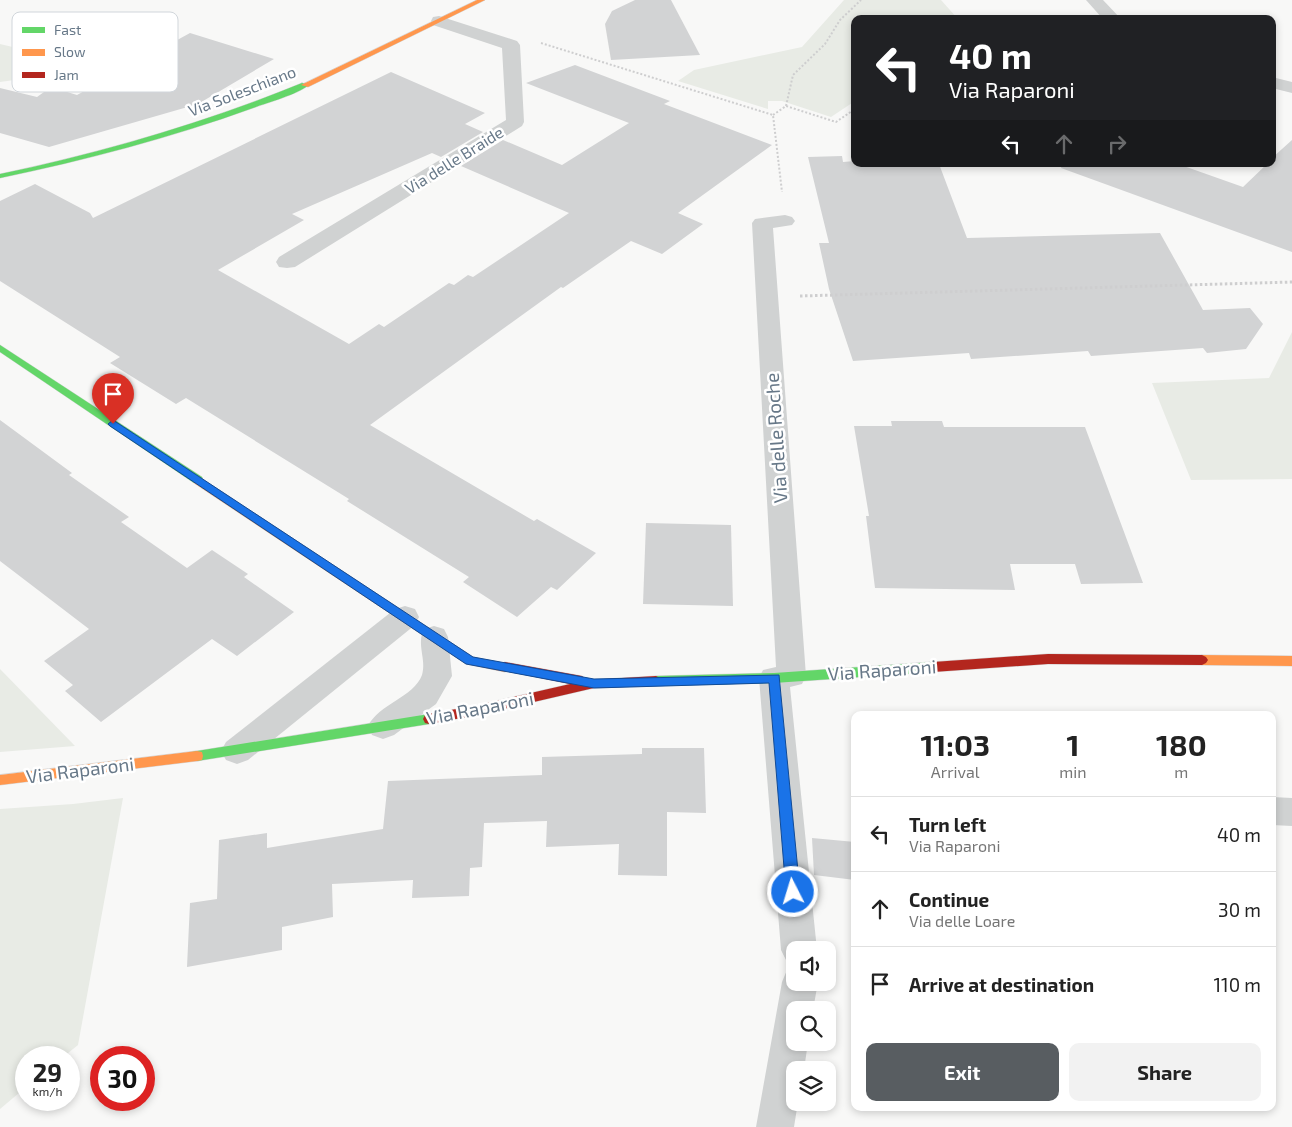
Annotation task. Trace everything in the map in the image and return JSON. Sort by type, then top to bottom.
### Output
[{"type":"street","name":"Via Soleschiano","points":[[0,176],[114,150],[199,125],[329,74],[482,0]]},
{"type":"street","points":[[1094,0],[1109,15]]},
{"type":"street","name":"Via delle Braide","points":[[287,262],[515,122],[512,44],[439,21]]},
{"type":"street","points":[[1276,83],[1292,88]]},
{"type":"street","name":"Via delle Roche","points":[[785,221],[762,223],[798,941]]},
{"type":"street","points":[[0,348],[470,661],[594,684]]},
{"type":"street","points":[[237,751],[405,617]]},
{"type":"street","points":[[383,726],[424,696],[437,676],[434,637]]},
{"type":"street","name":"Via Raparoni","points":[[0,780],[237,751],[478,710],[594,684],[783,677],[1048,659],[1292,661]]},
{"type":"street","points":[[1276,811],[1292,812]]},
{"type":"street","points":[[774,1127],[798,991]]},
{"type":"path","points":[[537,41],[773,114],[786,106],[794,75],[826,44],[840,20],[861,0]]},
{"type":"path","points":[[786,106],[836,122],[851,112]]},
{"type":"path","points":[[773,114],[785,221]]},
{"type":"path","points":[[767,297],[1292,282]]},
{"type":"shaded area","points":[[844,0],[941,0],[954,15],[851,15],[851,104],[831,117],[782,101],[768,101],[768,109],[678,81],[694,70],[802,47]]},
{"type":"shaded area","points":[[0,44],[12,47],[12,80],[0,82]]},
{"type":"shaded area","points":[[1292,332],[1292,479],[1191,480],[1152,383],[1269,378]]},
{"type":"shaded area","points":[[0,669],[75,746],[0,752]]},
{"type":"shaded area","points":[[123,798],[78,1045],[15,1046],[15,1096],[0,1109],[0,809],[73,804]]},
{"type":"building","points":[[635,0],[671,0],[700,55],[611,60],[605,24],[612,11]]},
{"type":"building","points":[[190,33],[274,59],[198,104],[49,147],[0,133],[0,88],[37,97],[44,92],[67,92],[77,95],[82,92],[178,92],[178,40]]},
{"type":"building","points":[[575,65],[670,101],[664,104],[772,145],[678,213],[703,224],[662,254],[631,241],[563,288],[561,287],[370,425],[534,521],[537,519],[596,553],[557,590],[551,587],[517,617],[463,582],[469,577],[347,501],[349,499],[186,398],[176,404],[110,363],[120,357],[0,281],[0,201],[35,184],[90,213],[93,218],[391,72],[485,113],[465,124],[483,132],[441,157],[432,153],[292,214],[304,220],[218,270],[349,344],[379,324],[384,327],[449,283],[454,285],[468,275],[473,277],[569,213],[461,166],[503,140],[562,165],[629,123],[526,83]]},
{"type":"building","points":[[1292,140],[1292,252],[1061,168],[1186,167],[1243,187],[1264,167],[1276,167],[1276,154]]},
{"type":"building","points":[[842,156],[843,162],[851,161],[851,167],[940,167],[967,238],[1160,233],[1203,310],[1250,308],[1263,324],[1246,349],[1207,353],[1203,348],[1091,356],[1088,351],[971,359],[969,353],[853,361],[829,289],[819,243],[829,243],[808,157]]},
{"type":"building","points":[[0,420],[72,473],[69,475],[129,517],[121,522],[187,568],[212,550],[248,574],[244,577],[294,612],[237,656],[212,639],[101,722],[65,691],[73,685],[44,661],[89,629],[0,561]]},
{"type":"building","points":[[891,421],[942,421],[944,427],[1085,427],[1143,583],[1081,584],[1075,564],[1010,564],[1015,590],[875,588],[866,516],[869,516],[854,426],[892,426]]},
{"type":"building","points":[[646,523],[731,525],[733,606],[643,604]]},
{"type":"building","points":[[642,748],[704,748],[706,813],[667,812],[667,876],[618,875],[619,844],[546,847],[547,821],[484,823],[482,867],[470,868],[469,896],[412,898],[413,880],[332,884],[333,917],[282,927],[282,950],[187,967],[190,903],[217,899],[219,840],[267,833],[267,848],[383,829],[388,781],[542,775],[542,757],[642,754]]},
{"type":"building","points":[[812,838],[851,842],[851,880],[814,875]]},
{"type":"traffic: fast","points":[[0,176],[78,159],[155,138],[230,114],[305,85]]},
{"type":"traffic: fast","points":[[0,348],[198,480]]},
{"type":"traffic: fast","points":[[656,681],[774,678],[933,667]]},
{"type":"traffic: fast","points":[[197,756],[429,719]]},
{"type":"traffic: slow","points":[[305,85],[482,0]]},
{"type":"traffic: slow","points":[[198,480],[470,661],[505,667]]},
{"type":"traffic: slow","points":[[1202,660],[1292,661]]},
{"type":"traffic: slow","points":[[0,780],[197,756]]},
{"type":"traffic: jam","points":[[933,667],[1048,659],[1202,660]]},
{"type":"traffic: jam","points":[[505,667],[582,681]]},
{"type":"traffic: jam","points":[[429,719],[478,710],[594,683],[656,681]]},
{"type":"route","points":[[113,424],[470,661],[594,684],[774,678],[793,892]]}]
